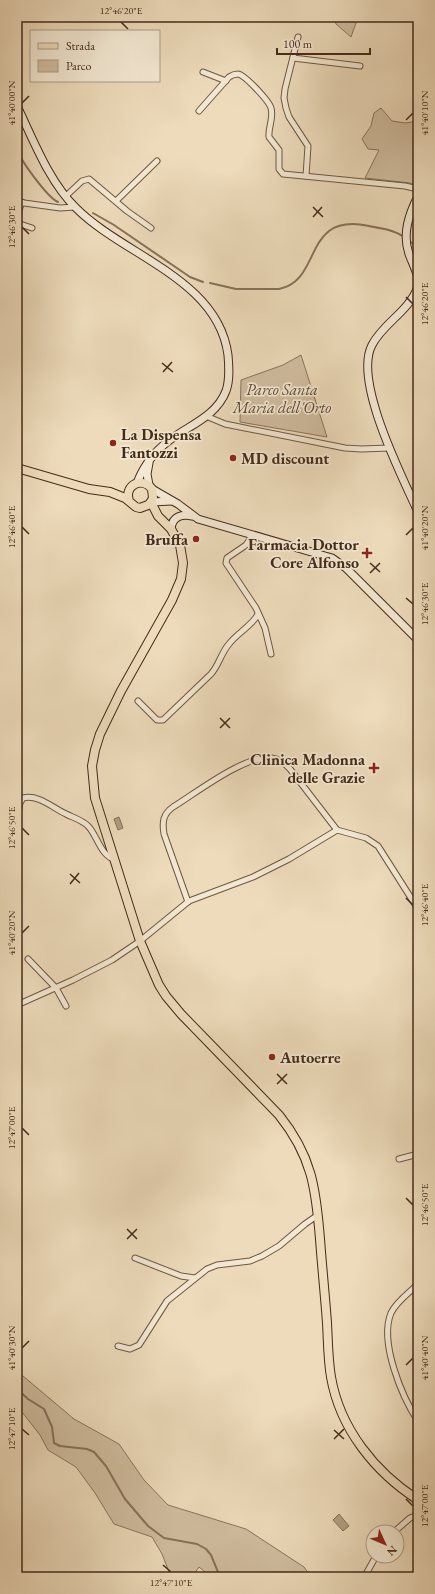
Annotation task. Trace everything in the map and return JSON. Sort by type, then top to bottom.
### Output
[{"type":"main road","points":[[17,106],[40,154],[66,196],[75,207],[92,221],[178,280],[203,302],[215,317],[225,341],[229,376],[222,399],[206,416],[161,447],[143,469],[137,483],[130,488],[110,492]]},
{"type":"main road","points":[[418,196],[407,227],[408,251],[418,278]]},
{"type":"main road","points":[[418,286],[407,305],[372,344],[368,356],[367,372],[371,391],[390,448],[418,512]]},
{"type":"main road","points":[[150,459],[147,474],[153,498],[151,502],[162,521]]},
{"type":"main road","points":[[17,468],[89,489],[110,492],[129,501],[136,507],[162,521],[171,529],[180,545],[183,557],[181,579],[172,600],[106,720],[100,734],[94,754],[92,773],[95,798],[140,941],[154,976],[168,999],[273,1108],[293,1134],[304,1153],[315,1192],[330,1364],[337,1399],[348,1425],[361,1447],[392,1480],[418,1500]]},
{"type":"main road","points":[[137,483],[145,483],[193,516],[207,522],[323,554],[336,559],[418,640]]},
{"type":"main road","points":[[129,501],[128,497],[130,488]]},
{"type":"main road","points":[[140,508],[151,502],[172,501]]},
{"type":"main road","points":[[171,529],[174,520],[180,516],[193,516]]},
{"type":"street","points":[[298,36],[284,102],[286,110],[292,121],[307,143],[306,176]]},
{"type":"street","points":[[293,58],[360,66]]},
{"type":"street","points":[[203,72],[226,81]]},
{"type":"street","points":[[199,111],[233,75],[241,75],[270,104],[272,112],[268,137],[279,150],[280,170],[285,174],[405,186],[418,189]]},
{"type":"street","points":[[116,201],[157,161]]},
{"type":"street","points":[[66,196],[80,182],[88,179],[94,182],[151,228]]},
{"type":"street","points":[[17,215],[19,202],[60,208],[75,207]]},
{"type":"street","points":[[17,223],[32,228]]},
{"type":"street","points":[[206,416],[225,424],[342,447],[361,450],[390,448]]},
{"type":"street","points":[[221,563],[246,545],[253,535]]},
{"type":"street","points":[[226,560],[226,564],[252,603],[265,628],[271,654]]},
{"type":"street","points":[[138,702],[155,719],[159,721],[163,720],[211,674],[216,668],[226,647],[236,635],[255,619],[258,614]]},
{"type":"street","points":[[188,902],[164,834],[164,816],[173,807],[240,766],[268,758],[281,761],[290,769],[337,830],[366,838],[378,846],[418,908]]},
{"type":"street","points":[[17,818],[20,803],[23,798],[46,802],[86,824],[106,854],[115,860]]},
{"type":"street","points":[[17,1005],[56,988],[108,962],[140,941],[188,902],[262,873],[337,830]]},
{"type":"street","points":[[28,959],[56,988],[66,1006]]},
{"type":"street","points":[[398,1159],[418,1154]]},
{"type":"street","points":[[118,1346],[130,1349],[139,1346],[165,1303],[207,1269],[215,1265],[250,1261],[262,1256],[277,1248],[318,1215]]},
{"type":"street","points":[[135,1258],[181,1276],[195,1278]]},
{"type":"street","points":[[418,1284],[394,1308],[390,1317],[388,1328],[390,1349],[398,1380],[407,1402],[418,1421]]},
{"type":"street","points":[[403,1524],[410,1518],[418,1515]]},
{"type":"street","points":[[366,1574],[372,1564]]},
{"type":"green space","points":[[334,17],[358,17],[351,37],[336,24]]},
{"type":"green space","points":[[381,108],[392,121],[405,123],[418,121],[418,186],[410,183],[365,178],[379,150],[368,149],[362,139],[371,126],[374,113]]},
{"type":"green space","name":"Parco Santa Maria dell'Orto","points":[[301,355],[327,437],[240,422],[241,380],[283,365]]},
{"type":"green space","points":[[17,1371],[74,1419],[119,1444],[144,1480],[168,1505],[246,1529],[304,1567],[311,1577],[211,1577],[199,1567],[192,1577],[171,1577],[162,1554],[152,1537],[114,1524],[95,1493],[76,1467],[48,1450],[40,1435],[22,1412],[17,1410]]},
{"type":"shaded area","points":[[119,817],[123,828],[118,830],[114,819]]},
{"type":"shaded area","points":[[339,1514],[349,1526],[343,1531],[333,1520]]},
{"type":"waterway","points":[[17,149],[23,161],[35,178],[48,194],[58,202]]},
{"type":"waterway","points":[[93,213],[114,225],[190,277],[203,282]]},
{"type":"waterway","points":[[210,283],[236,289],[279,289],[293,283],[302,274],[323,237],[333,228],[348,224],[383,229],[404,237]]},
{"type":"waterway","points":[[409,241],[418,247]]},
{"type":"waterway","points":[[17,1389],[28,1399],[44,1409],[52,1427],[54,1443],[60,1446],[87,1449],[94,1452],[106,1466],[125,1499],[148,1526],[164,1538],[197,1544],[206,1549],[211,1555],[220,1577]]},
{"type":"place","name":"La Dispensa Fantozzi","points":[[113,443]]},
{"type":"place","name":"MD discount","points":[[233,458]]},
{"type":"place","name":"Bruffa","points":[[196,539]]},
{"type":"place","name":"Farmacia Dottor Core Alfonso","points":[[367,553]]},
{"type":"place","name":"Clinica Madonna delle Grazie","points":[[374,768]]},
{"type":"place","name":"Autoerre","points":[[272,1057]]}]
